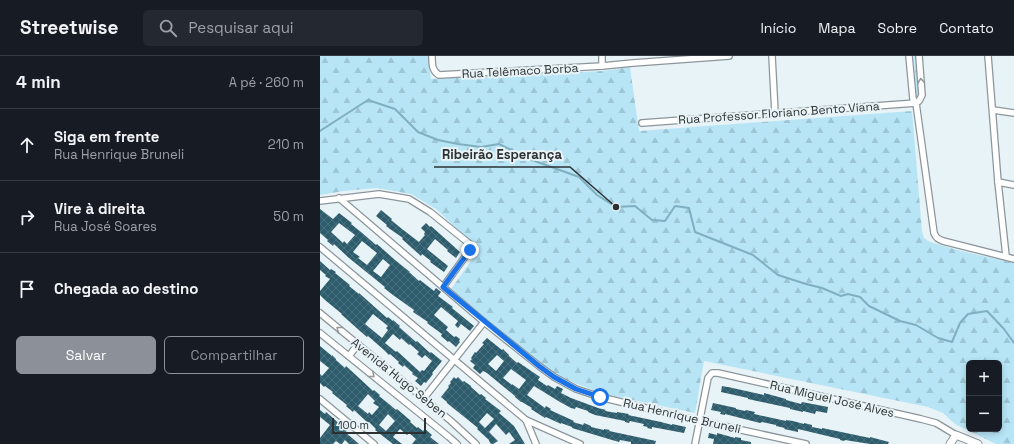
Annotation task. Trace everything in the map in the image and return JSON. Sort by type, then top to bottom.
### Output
[{"type":"street","name":"Rua Telêmaco Borba","points":[[432,56],[433,69],[440,75],[602,66],[729,56]]},
{"type":"street","points":[[602,56],[602,66]]},
{"type":"street","points":[[772,56],[775,114]]},
{"type":"street","points":[[909,56],[913,99],[916,104],[935,237],[938,240],[1014,259]]},
{"type":"street","points":[[916,104],[922,95],[919,56]]},
{"type":"street","points":[[988,56],[998,182],[1006,256]]},
{"type":"street","name":"Rua Professor Floriano Bento Viana","points":[[642,123],[916,104]]},
{"type":"street","points":[[993,110],[1014,113]]},
{"type":"street","points":[[998,182],[1014,185]]},
{"type":"street","points":[[320,201],[379,194],[409,199],[430,212],[470,245],[470,250],[443,287]]},
{"type":"street","name":"Rua Henrique Bruneli","points":[[339,198],[484,322],[554,377],[576,389],[600,397],[700,421],[806,444]]},
{"type":"street","points":[[320,247],[526,420],[580,444]]},
{"type":"street","name":"Avenida Hugo Seben","points":[[320,313],[424,398],[476,444]]},
{"type":"street","points":[[424,398],[484,322]]},
{"type":"street","name":"Avenida Hugo Seben","points":[[320,333],[457,444]]},
{"type":"street","points":[[349,356],[358,344]]},
{"type":"street","name":"Rua Miguel José Alves","points":[[700,421],[708,378],[712,373],[718,373],[936,423],[956,435]]},
{"type":"street","points":[[320,399],[374,444]]},
{"type":"street","points":[[526,420],[536,444]]},
{"type":"street","points":[[695,444],[700,421]]},
{"type":"street","points":[[950,444],[956,435],[978,444]]},
{"type":"green space","points":[[320,56],[428,56],[431,79],[603,71],[630,67],[639,131],[912,111],[922,231],[924,238],[930,242],[961,251],[1014,263],[1014,444],[996,444],[971,432],[1002,432],[1002,360],[966,360],[966,429],[955,424],[943,413],[928,407],[704,361],[695,413],[600,393],[555,375],[451,289],[479,250],[436,209],[411,194],[377,188],[320,195]]},
{"type":"green space","points":[[914,56],[917,56],[921,98],[919,100],[916,96]]},
{"type":"building","points":[[320,209],[333,219],[339,213],[419,281],[420,280],[434,291],[436,288],[441,292],[438,296],[474,326],[470,331],[461,324],[458,328],[455,325],[458,321],[441,307],[434,315],[448,327],[446,330],[454,337],[456,336],[460,339],[460,342],[456,347],[441,336],[442,334],[427,323],[428,322],[413,312],[414,310],[384,288],[385,287],[334,244],[333,246],[327,241],[328,240],[320,233]],"holes":[[[339,223],[355,235],[347,244],[344,241],[343,243],[331,232]],[[362,241],[377,253],[367,265],[353,252]],[[383,259],[390,265],[381,277],[373,271]]]},
{"type":"building","points":[[381,210],[392,219],[391,220],[419,242],[425,235],[425,232],[421,228],[426,223],[460,252],[456,258],[435,239],[427,249],[448,266],[444,272],[422,254],[421,256],[402,239],[403,238],[386,226],[387,225],[376,216]]},
{"type":"building","points":[[320,261],[330,270],[331,269],[336,272],[335,273],[350,285],[349,286],[387,318],[388,317],[393,320],[416,342],[417,341],[430,353],[431,352],[442,361],[426,383],[424,382],[421,386],[415,381],[418,378],[412,374],[413,373],[404,365],[403,367],[390,354],[389,355],[368,336],[367,337],[320,295],[320,291],[330,279],[320,270]],"holes":[[[373,314],[388,326],[386,328],[388,330],[382,338],[365,324]],[[393,334],[400,340],[401,338],[409,345],[410,344],[419,352],[417,354],[422,358],[425,355],[432,361],[424,371],[422,370],[420,372],[397,351],[396,352],[385,343]]]},
{"type":"building","points":[[487,338],[502,350],[503,349],[517,363],[518,362],[540,377],[538,380],[555,389],[557,386],[563,389],[561,393],[571,398],[606,410],[605,411],[629,414],[628,415],[686,427],[684,433],[652,427],[652,429],[647,428],[648,427],[643,426],[644,424],[630,421],[629,423],[595,415],[576,407],[575,409],[571,408],[534,386],[527,395],[545,408],[546,406],[551,409],[550,410],[574,421],[573,422],[583,425],[584,423],[591,427],[656,441],[655,444],[631,444],[631,442],[620,440],[619,442],[572,428],[546,417],[545,418],[521,402],[487,373],[483,371],[480,374],[473,368],[475,365],[470,361],[472,359],[471,358],[484,344],[482,343]],"holes":[[[497,355],[504,361],[496,371],[488,364]],[[511,369],[526,380],[519,389],[503,378]]]},
{"type":"building","points":[[320,346],[345,368],[346,366],[396,410],[397,409],[417,428],[418,427],[423,431],[425,429],[432,435],[430,437],[439,444],[412,444],[416,439],[409,433],[407,435],[400,429],[393,437],[402,444],[393,444],[375,430],[376,429],[369,422],[368,423],[354,410],[353,412],[332,393],[333,392],[320,383],[320,374],[322,376],[329,368],[320,361]],"holes":[[[368,394],[375,401],[373,403],[379,407],[372,415],[369,412],[368,414],[358,406]],[[388,414],[395,421],[386,431],[379,425]]]},
{"type":"building","points":[[454,377],[456,379],[458,377],[486,398],[485,399],[501,411],[499,413],[514,426],[525,444],[509,444],[515,440],[509,432],[506,435],[496,424],[489,432],[498,441],[491,444],[489,440],[477,429],[478,428],[441,397],[449,387],[450,382]],"holes":[[[487,413],[494,419],[485,428],[479,422]]]},
{"type":"building","points":[[722,386],[764,395],[764,393],[801,404],[802,402],[828,407],[827,413],[816,411],[815,414],[803,412],[748,399],[721,392]]},
{"type":"building","points":[[713,403],[755,412],[754,414],[786,421],[804,423],[812,425],[812,427],[870,437],[889,442],[888,444],[870,444],[844,441],[798,429],[798,432],[784,429],[785,428],[776,425],[720,414],[721,412],[711,410]]},
{"type":"building","points":[[320,410],[325,414],[326,412],[333,418],[347,431],[345,432],[359,444],[349,444],[345,440],[342,444],[336,441],[333,444],[320,444],[320,438],[330,425],[320,417]]},
{"type":"building","points":[[709,433],[717,435],[717,433],[735,438],[741,438],[741,440],[751,442],[751,444],[713,444],[714,439],[708,438]]},
{"type":"waterway","points":[[320,131],[368,100],[395,109],[418,132],[438,140],[481,147],[499,144],[532,160],[579,177],[597,195],[616,207],[635,206],[652,220],[665,221],[675,206],[689,208],[695,232],[753,255],[778,275],[822,288],[841,296],[848,294],[860,297],[869,306],[900,321],[916,325],[938,338],[952,342],[960,323],[968,314],[987,311],[1004,329],[1014,343]]},
{"type":"place","name":"Ribeirão Esperança","points":[[616,207]]},
{"type":"route","points":[[470,250],[443,287],[484,322],[554,377],[576,389],[600,397]]}]
